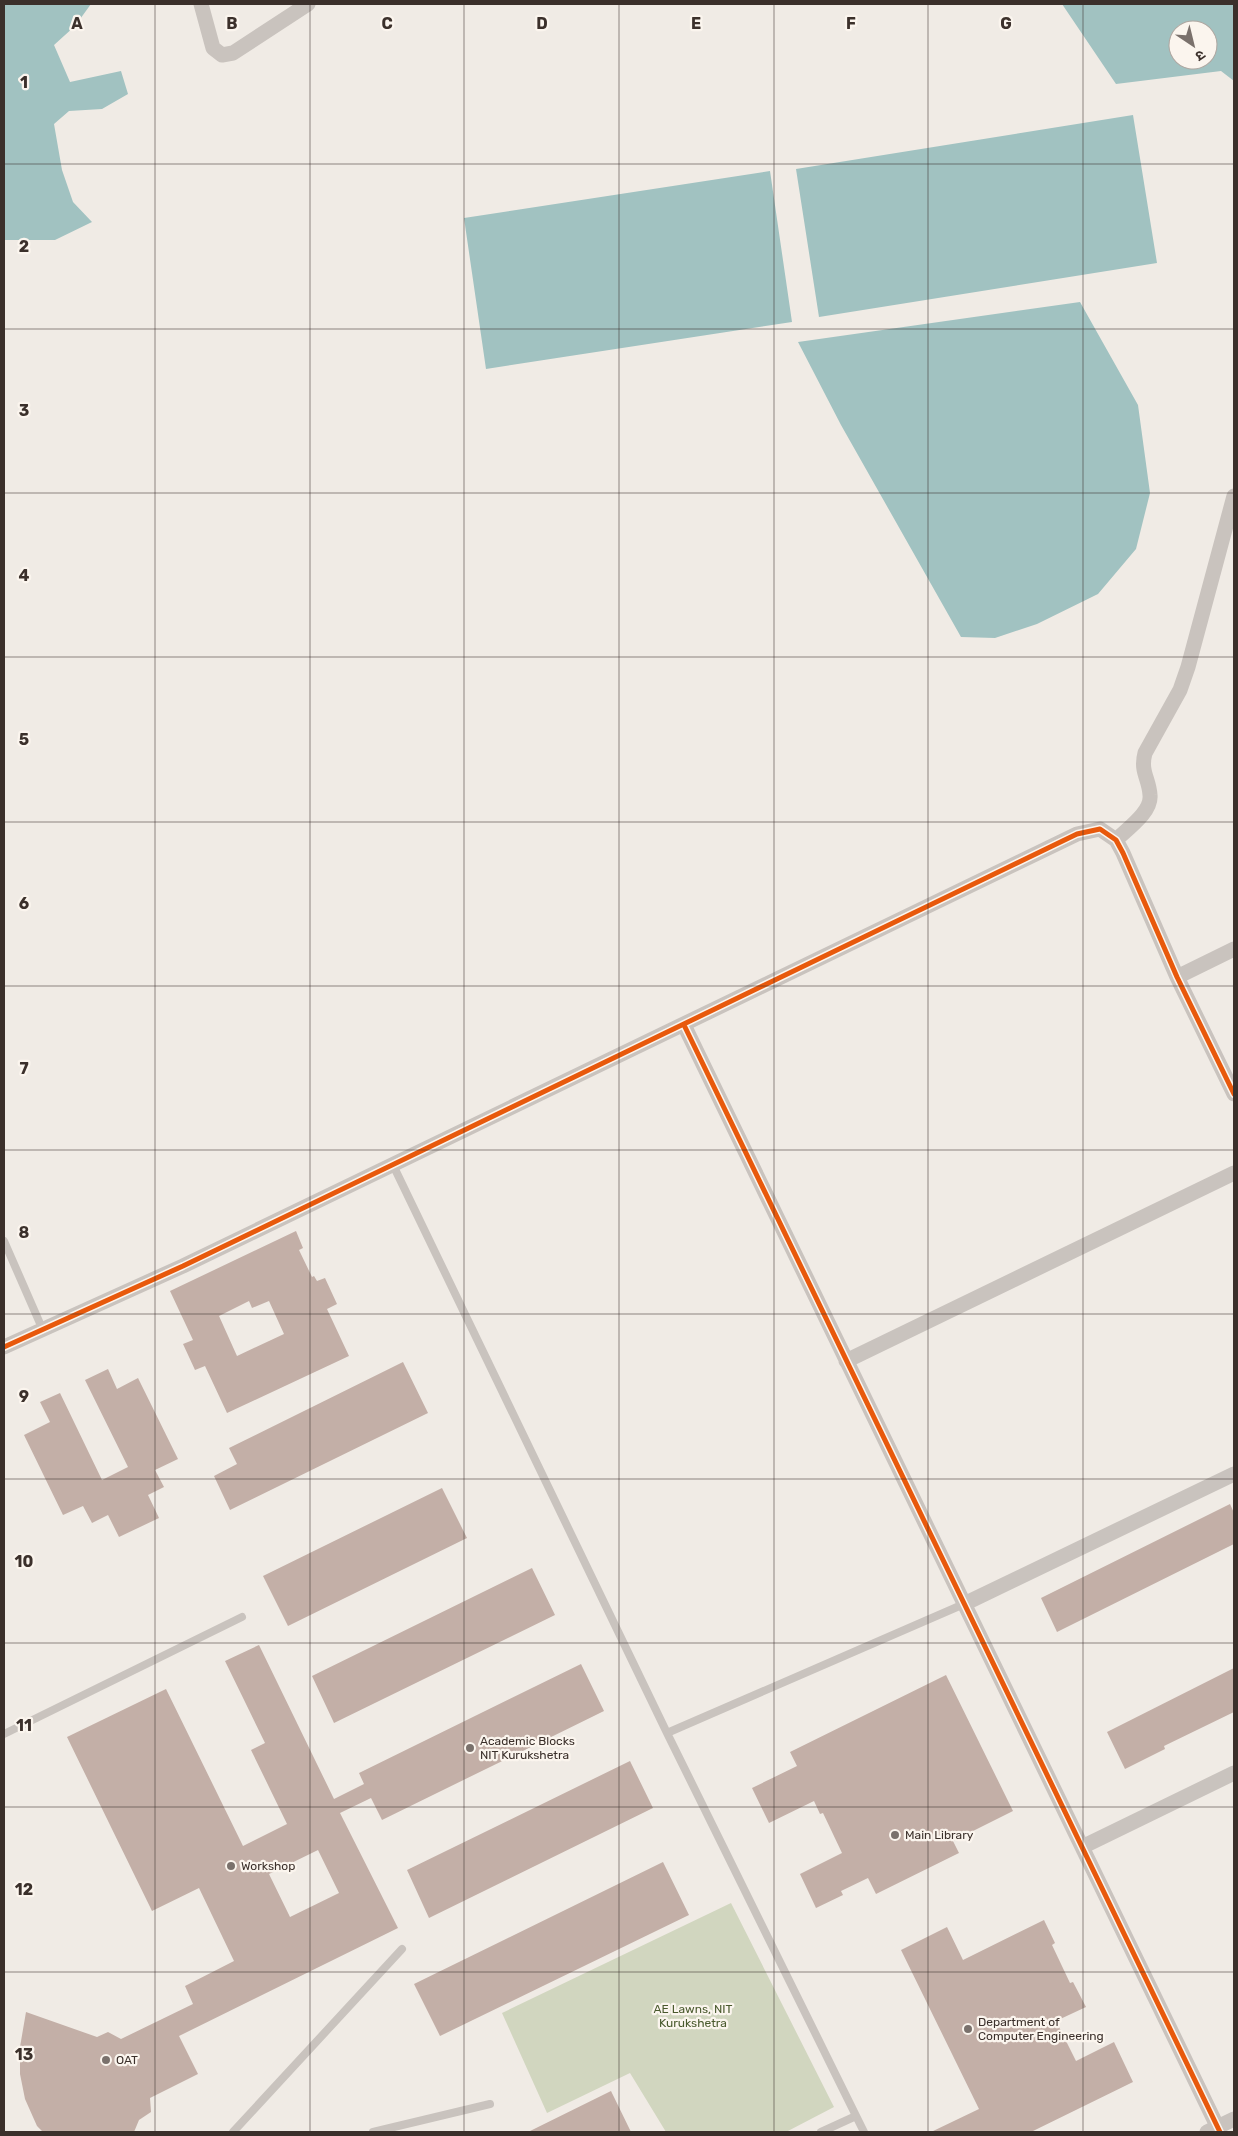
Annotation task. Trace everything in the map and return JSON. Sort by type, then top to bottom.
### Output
[{"type":"street","points":[[201,4],[213,48],[222,55],[233,53],[308,4]]},
{"type":"street","points":[[1116,840],[1145,810],[1149,803],[1150,794],[1143,773],[1142,762],[1145,753],[1180,690],[1188,668],[1234,496]]},
{"type":"street","points":[[4,1347],[42,1328],[183,1266],[1078,834],[1100,829],[1116,840],[1123,853],[1177,977],[1234,1094]]},
{"type":"street","points":[[1177,977],[1234,949]]},
{"type":"street","points":[[684,1025],[1082,1846],[1215,2131],[1234,2119]]},
{"type":"street","points":[[846,1360],[1234,1174]]},
{"type":"street","points":[[964,1604],[1234,1474]]},
{"type":"street","points":[[1082,1846],[1234,1773]]},
{"type":"lane","points":[[393,1165],[667,1733],[864,2132]]},
{"type":"lane","points":[[4,1241],[42,1328]]},
{"type":"lane","points":[[667,1733],[964,1604]]},
{"type":"lane","points":[[4,1734],[242,1617]]},
{"type":"lane","points":[[233,2132],[402,1950]]},
{"type":"lane","points":[[373,2132],[490,2104]]},
{"type":"lane","points":[[821,2132],[856,2116]]},
{"type":"green space","name":"AE Lawns, NIT Kurukshetra","points":[[731,1903],[834,2107],[786,2132],[666,2132],[630,2073],[547,2113],[502,2013]]},
{"type":"water","points":[[4,4],[91,4],[75,26],[54,45],[70,82],[121,71],[128,94],[102,109],[69,111],[54,124],[62,170],[73,202],[92,222],[55,240],[4,240]]},
{"type":"water","points":[[1062,4],[1234,4],[1234,81],[1221,71],[1116,84]]},
{"type":"water","points":[[1133,115],[1157,263],[819,317],[796,169]]},
{"type":"water","points":[[770,171],[792,322],[486,369],[464,218]]},
{"type":"water","points":[[1080,302],[1138,405],[1150,493],[1136,549],[1098,594],[1037,624],[995,638],[961,637],[841,425],[798,342]]},
{"type":"building","points":[[296,1231],[303,1248],[299,1250],[312,1277],[314,1276],[317,1281],[325,1278],[337,1304],[327,1309],[349,1356],[227,1413],[205,1366],[195,1370],[183,1344],[193,1340],[170,1291]],"holes":[[[249,1301],[252,1308],[269,1301],[284,1334],[237,1356],[219,1316]]]},
{"type":"building","points":[[403,1362],[428,1413],[230,1510],[214,1476],[237,1464],[229,1448]]},
{"type":"building","points":[[108,1369],[117,1389],[138,1378],[178,1459],[155,1470],[164,1487],[148,1495],[159,1518],[119,1537],[108,1515],[92,1523],[83,1506],[63,1515],[24,1435],[50,1422],[40,1402],[60,1393],[102,1480],[128,1467],[85,1380]]},
{"type":"building","points":[[442,1488],[467,1538],[288,1626],[263,1576]]},
{"type":"building","points":[[1230,1504],[1234,1513],[1234,1544],[1057,1632],[1041,1598]]},
{"type":"building","points":[[532,1568],[555,1615],[334,1723],[312,1676]]},
{"type":"building","points":[[259,1645],[334,1799],[364,1784],[359,1773],[581,1664],[604,1711],[382,1820],[371,1798],[340,1813],[398,1928],[179,2036],[198,2074],[150,2098],[151,2112],[139,2120],[134,2132],[43,2132],[37,2126],[25,2099],[20,2074],[20,2047],[26,2012],[97,2037],[108,2032],[121,2039],[193,2004],[185,1986],[234,1961],[199,1888],[152,1911],[67,1737],[166,1689],[243,1846],[287,1824],[251,1750],[265,1743],[225,1661]],"holes":[[[318,1850],[339,1893],[290,1917],[269,1874]]]},
{"type":"building","points":[[1234,1668],[1234,1712],[1164,1746],[1165,1749],[1125,1769],[1107,1732]]},
{"type":"building","points":[[946,1675],[1013,1811],[953,1841],[959,1853],[876,1894],[868,1878],[841,1891],[843,1895],[816,1908],[800,1874],[842,1853],[823,1813],[820,1814],[814,1801],[769,1823],[752,1788],[797,1766],[790,1752]]},
{"type":"building","points":[[630,1761],[653,1808],[429,1918],[407,1870]]},
{"type":"building","points":[[663,1862],[689,1915],[440,2036],[414,1984]]},
{"type":"building","name":"Department of Computer Engineering","points":[[1044,1920],[1055,1943],[1052,1945],[1070,1983],[1073,1982],[1086,2007],[1056,2021],[1076,2061],[1114,2042],[1133,2082],[1031,2132],[931,2132],[979,2109],[901,1950],[947,1927],[963,1960]]},
{"type":"building","points":[[611,2091],[631,2132],[528,2132]]},
{"type":"cycle path","points":[[4,1347],[183,1266],[1077,834],[1100,829],[1116,840],[1123,853],[1177,977],[1234,1094]]},
{"type":"cycle path","points":[[684,1025],[1220,2132]]},
{"type":"place","name":"Academic Blocks NIT Kurukshetra","points":[[470,1748]]},
{"type":"place","name":"Main Library","points":[[895,1835]]},
{"type":"place","name":"Workshop","points":[[231,1866]]},
{"type":"place","name":"Department of Computer Engineering","points":[[968,2029]]},
{"type":"place","name":"OAT","points":[[106,2060]]}]
